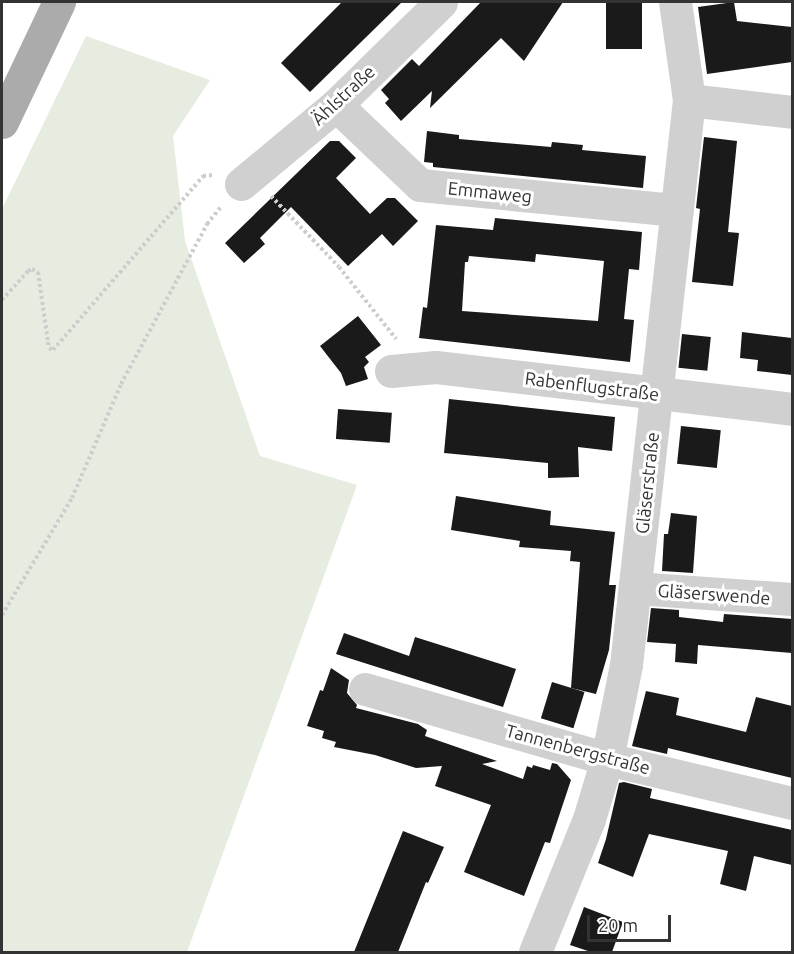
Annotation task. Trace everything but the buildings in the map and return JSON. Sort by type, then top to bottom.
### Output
[{"type":"main road","points":[[2,122],[59,2]]},
{"type":"street","name":"Ählstraße","points":[[241,184],[336,105],[441,2]]},
{"type":"street","name":"Gläserstraße","points":[[535,952],[589,819],[607,759],[626,664],[689,100],[675,2]]},
{"type":"street","points":[[689,100],[792,112]]},
{"type":"street","name":"Emmaweg","points":[[336,105],[420,185],[676,210]]},
{"type":"street","name":"Rabenflugstraße","points":[[391,371],[436,368],[792,409]]},
{"type":"street","name":"Gläserswende","points":[[635,588],[792,599]]},
{"type":"street","name":"Tannenbergstraße","points":[[365,689],[607,759],[792,803]]},
{"type":"path","points":[[2,300],[28,271],[32,268],[38,273],[49,348],[53,350],[203,176],[226,174],[241,184],[262,187],[339,267],[402,346],[436,368]]},
{"type":"path","points":[[2,615],[72,498],[121,384],[207,224],[241,184]]},
{"type":"shaded area","points":[[86,36],[210,80],[173,136],[185,241],[260,456],[357,485],[187,952],[2,952],[2,209]]}]
